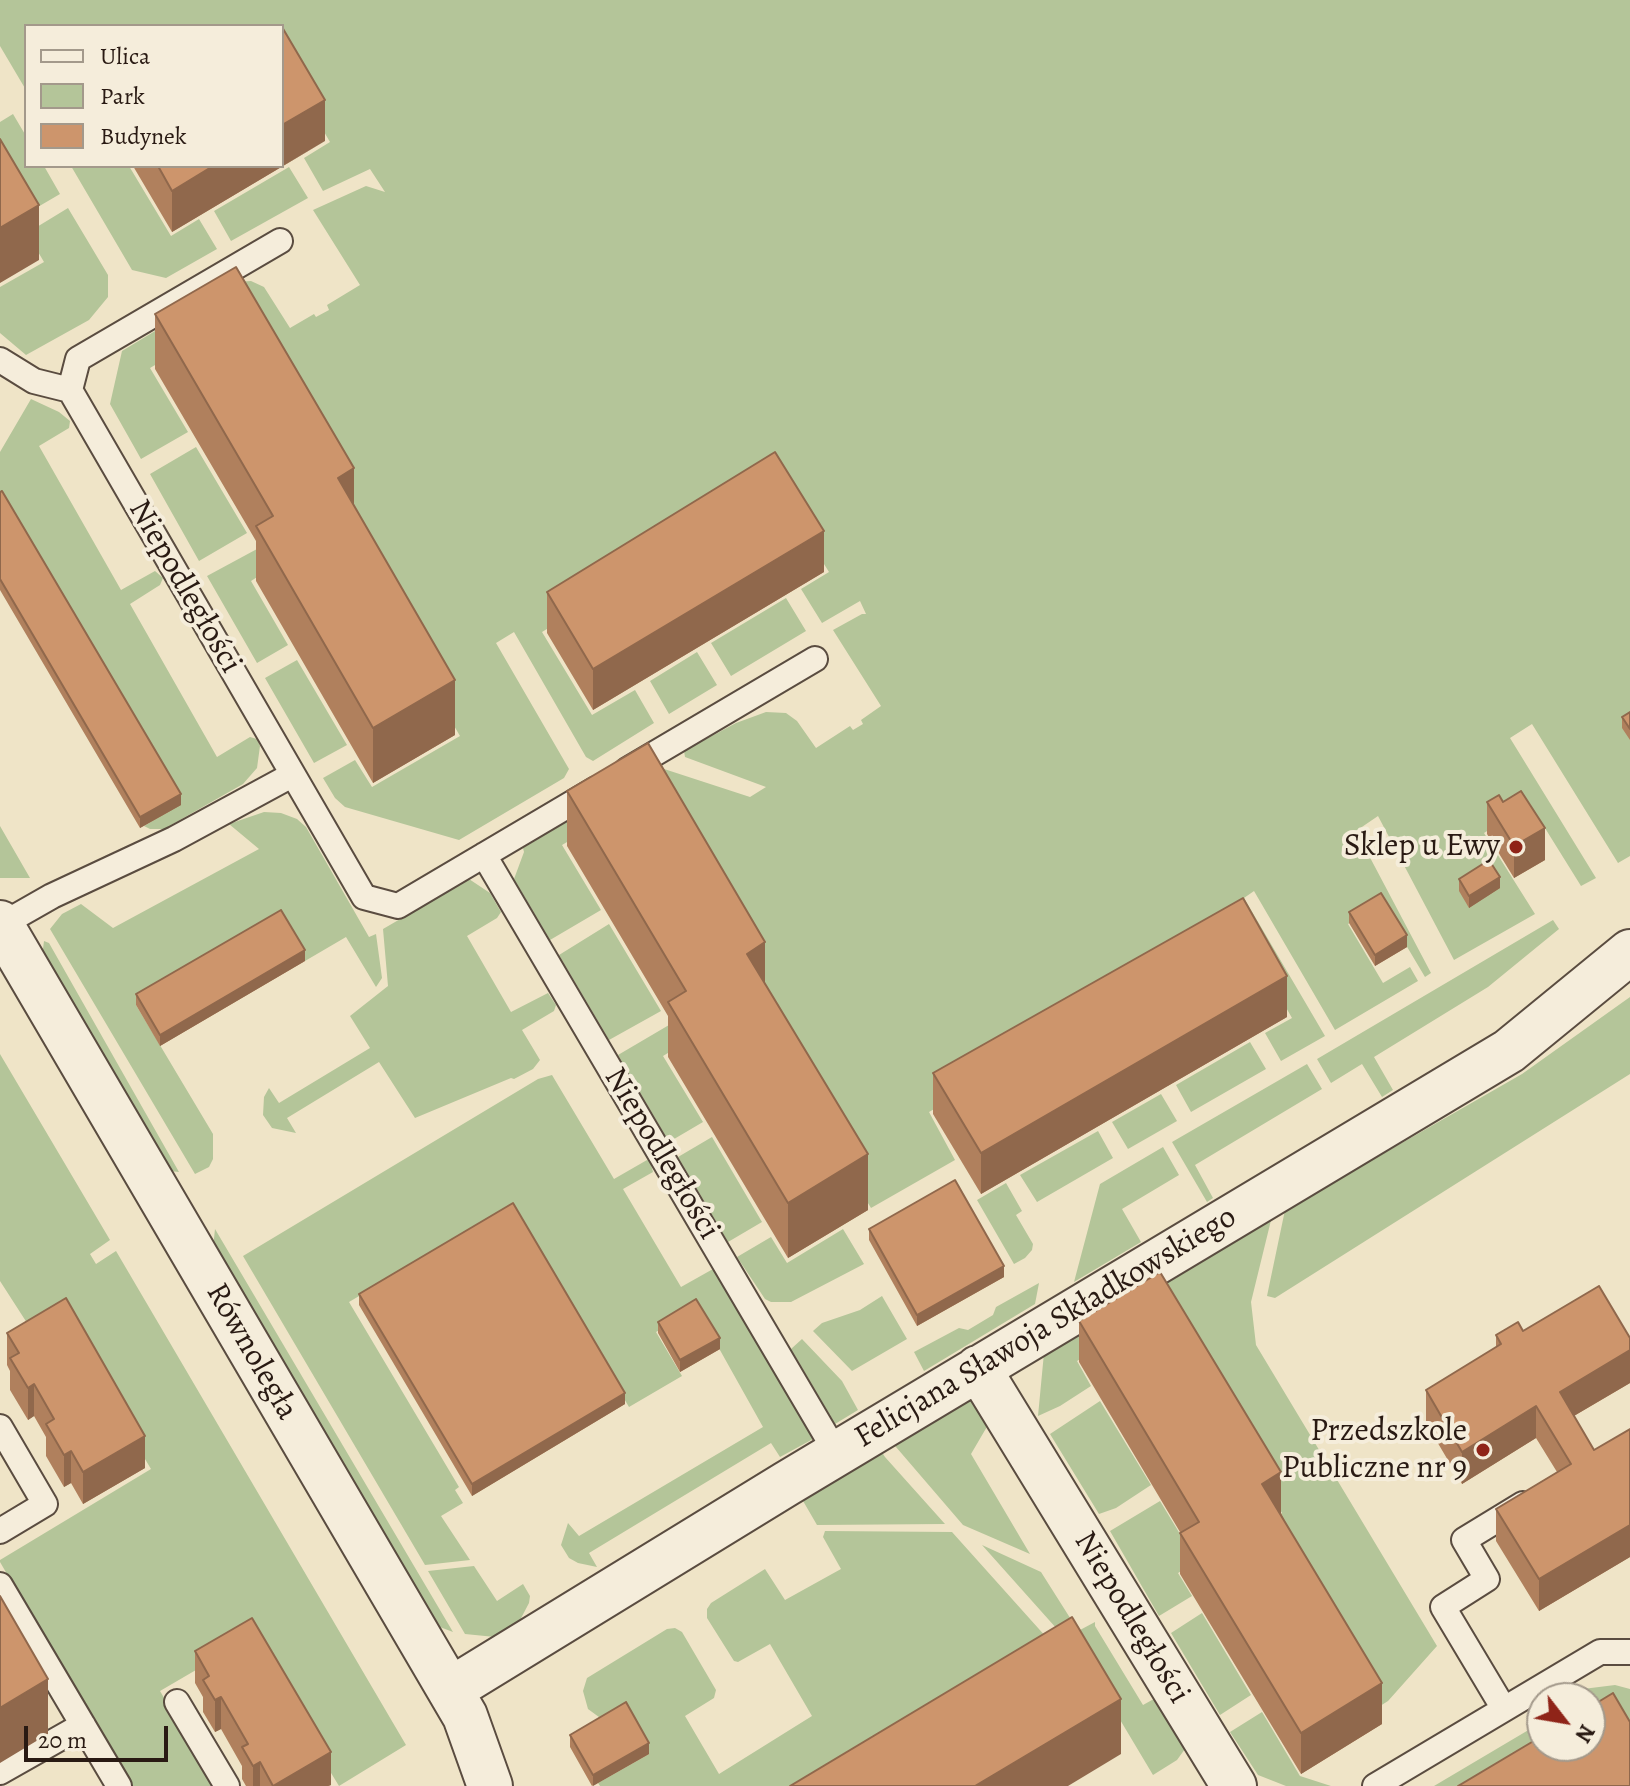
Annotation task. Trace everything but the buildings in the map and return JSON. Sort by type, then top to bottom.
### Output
[{"type":"street","name":"Równoległa","points":[[1,924],[465,1716],[490,1786]]},
{"type":"street","name":"Felicjana Sławoja Składkowskiego","points":[[450,1690],[978,1368],[1509,1051],[1630,952]]},
{"type":"street","name":"Niepodległości","points":[[978,1368],[1234,1786]]},
{"type":"lane","points":[[0,360],[34,381],[70,390],[78,359],[280,241]]},
{"type":"lane","name":"Niepodległości","points":[[70,390],[364,897],[398,906],[815,659]]},
{"type":"lane","points":[[1,924],[52,896],[174,839],[292,775]]},
{"type":"lane","name":"Niepodległości","points":[[484,855],[837,1454]]},
{"type":"lane","points":[[0,1427],[45,1504],[0,1531]]},
{"type":"lane","points":[[1504,1709],[1443,1607],[1487,1579],[1464,1540],[1538,1494]]},
{"type":"lane","points":[[0,1585],[119,1786]]},
{"type":"lane","points":[[1375,1786],[1600,1652],[1630,1652]]},
{"type":"lane","points":[[177,1702],[227,1786]]},
{"type":"lane","points":[[0,1772],[83,1725]]},
{"type":"green space","points":[[0,0],[1630,0],[1630,856],[1618,863],[1532,724],[1510,738],[1596,878],[1581,886],[1530,804],[1484,833],[1535,914],[1454,960],[1378,816],[1356,831],[1431,973],[1425,977],[1381,903],[1348,924],[1383,983],[1410,967],[1418,981],[1335,1030],[1254,891],[1244,898],[1325,1036],[1281,1061],[1265,1033],[1292,1018],[1244,934],[929,1112],[955,1160],[871,1208],[752,1011],[648,794],[562,845],[601,910],[550,940],[514,879],[523,848],[658,767],[750,797],[766,787],[685,757],[684,751],[736,723],[766,712],[786,713],[797,721],[816,748],[850,726],[853,730],[863,724],[861,720],[881,706],[833,630],[866,614],[860,601],[822,623],[801,589],[829,572],[777,489],[542,632],[592,715],[635,690],[654,723],[593,761],[586,757],[514,632],[496,643],[569,769],[564,778],[459,840],[345,807],[335,798],[323,778],[355,760],[372,787],[460,736],[343,535],[237,317],[150,368],[188,432],[141,459],[110,404],[122,351],[236,282],[251,281],[264,287],[290,328],[314,314],[316,317],[329,310],[327,305],[360,285],[313,210],[366,186],[385,192],[370,169],[323,191],[304,158],[330,142],[284,63],[284,24],[24,24],[24,87],[0,46]]},
{"type":"green space","points":[[13,114],[24,133],[24,168],[45,168],[60,194],[19,218],[0,187],[0,122]]},
{"type":"green space","points":[[289,167],[308,198],[231,241],[214,211]]},
{"type":"green space","points":[[72,168],[130,168],[171,236],[199,219],[217,249],[166,278],[132,270]]},
{"type":"green space","points":[[68,208],[108,275],[108,297],[89,320],[26,355],[0,333],[0,287],[44,262],[27,233]]},
{"type":"green space","points":[[31,399],[59,412],[70,421],[69,428],[39,446],[121,590],[155,571],[163,578],[160,585],[130,604],[217,757],[250,737],[257,739],[260,746],[257,768],[243,784],[164,829],[144,826],[180,804],[0,504],[0,452]]},
{"type":"green space","points":[[196,447],[247,533],[199,561],[150,474]]},
{"type":"green space","points":[[257,549],[268,570],[251,581],[288,645],[257,663],[207,576]]},
{"type":"green space","points":[[786,598],[806,631],[731,676],[711,643]]},
{"type":"green space","points":[[697,652],[717,685],[669,714],[650,681]]},
{"type":"green space","points":[[297,660],[347,745],[314,763],[265,678]]},
{"type":"green space","points":[[264,812],[281,813],[297,819],[306,827],[369,937],[376,934],[382,978],[376,987],[346,937],[305,961],[281,922],[136,1005],[213,1134],[213,1159],[209,1167],[195,1174],[50,929],[62,914],[81,904],[113,928],[259,849],[229,824]]},
{"type":"green space","points":[[0,826],[30,878],[0,878]]},
{"type":"green space","points":[[469,879],[490,893],[501,912],[497,918],[467,936],[511,1012],[548,993],[556,1005],[554,1011],[522,1030],[540,1060],[533,1069],[415,1118],[379,1062],[287,1118],[296,1133],[272,1128],[263,1115],[264,1097],[269,1088],[279,1103],[370,1048],[350,1016],[388,986],[383,929]]},
{"type":"green space","points":[[1553,920],[1559,929],[1488,987],[1374,1057],[1393,1090],[1382,1097],[1362,1064],[1331,1083],[1317,1059]]},
{"type":"green space","points":[[609,924],[661,1011],[609,1040],[559,955]]},
{"type":"green space","points":[[44,941],[49,943],[179,1172],[170,1171],[42,957]]},
{"type":"green space","points":[[1630,997],[1630,1074],[1275,1298],[1267,1296],[1285,1210],[1522,1074]]},
{"type":"green space","points":[[669,1025],[681,1045],[663,1056],[703,1122],[669,1142],[618,1055]]},
{"type":"green space","points":[[1250,1042],[1266,1069],[1191,1112],[1176,1085]]},
{"type":"green space","points":[[0,1054],[110,1240],[90,1254],[96,1264],[116,1251],[406,1745],[339,1786],[249,1639],[160,1691],[216,1786],[130,1786],[0,1562],[151,1469],[65,1326],[38,1340],[0,1281]]},
{"type":"green space","points":[[1307,1064],[1322,1089],[1195,1165],[1213,1198],[1207,1202],[1172,1142]]},
{"type":"green space","points":[[552,1075],[614,1179],[650,1161],[653,1172],[623,1189],[681,1287],[713,1269],[813,1439],[780,1457],[771,1443],[589,1553],[597,1567],[569,1558],[561,1545],[568,1523],[579,1536],[763,1427],[697,1309],[656,1332],[682,1376],[629,1407],[510,1207],[349,1302],[459,1487],[455,1490],[463,1503],[441,1516],[470,1560],[425,1565],[243,1256],[538,1079]]},
{"type":"green space","points":[[1161,1094],[1177,1121],[1128,1149],[1112,1122]]},
{"type":"green space","points":[[1098,1131],[1113,1158],[1037,1202],[1020,1175]]},
{"type":"green space","points":[[712,1137],[762,1222],[728,1242],[678,1157]]},
{"type":"green space","points":[[1163,1147],[1179,1175],[1122,1209],[1141,1242],[1074,1282],[1100,1184]]},
{"type":"green space","points":[[1006,1183],[1022,1211],[1016,1215],[1033,1244],[1025,1258],[1014,1264],[977,1200]]},
{"type":"green space","points":[[1274,1208],[1251,1302],[1256,1345],[1437,1646],[1388,1701],[1377,1708],[1264,1525],[1282,1513],[1160,1311],[1077,1361],[1091,1386],[1038,1416],[1044,1353]]},
{"type":"green space","points":[[215,1229],[453,1632],[432,1624],[213,1248]]},
{"type":"green space","points":[[843,1229],[864,1264],[791,1302],[765,1299],[737,1257],[771,1237],[787,1263]]},
{"type":"green space","points":[[1039,1283],[1035,1304],[924,1371],[914,1352],[959,1328],[968,1330],[993,1315],[996,1307]]},
{"type":"green space","points":[[882,1296],[907,1339],[852,1371],[813,1331],[822,1323],[860,1310]]},
{"type":"green space","points":[[802,1339],[842,1381],[858,1410],[835,1424],[791,1349]]},
{"type":"green space","points":[[970,1397],[988,1425],[971,1454],[1030,1554],[963,1525],[890,1440]]},
{"type":"green space","points":[[1100,1401],[1151,1485],[1116,1508],[1099,1514],[1050,1434]]},
{"type":"green space","points":[[878,1446],[945,1524],[817,1525],[799,1494]]},
{"type":"green space","points":[[1160,1501],[1197,1562],[1178,1573],[1192,1596],[1159,1616],[1110,1531]]},
{"type":"green space","points":[[825,1531],[952,1532],[1073,1667],[875,1786],[600,1786],[598,1783],[649,1754],[626,1714],[603,1720],[588,1709],[583,1691],[587,1678],[667,1629],[675,1628],[682,1632],[716,1690],[714,1698],[685,1716],[719,1774],[812,1716],[770,1644],[738,1662],[734,1661],[707,1618],[707,1609],[711,1603],[765,1569],[785,1600],[841,1569],[823,1537]]},
{"type":"green space","points":[[982,1545],[1041,1572],[1072,1621],[1057,1629]]},
{"type":"green space","points":[[474,1566],[497,1601],[523,1584],[530,1596],[519,1622],[495,1637],[465,1634],[428,1571]]},
{"type":"green space","points":[[1202,1613],[1251,1695],[1220,1715],[1171,1633]]},
{"type":"green space","points":[[1095,1622],[1143,1705],[1161,1695],[1190,1742],[1177,1760],[1153,1775],[1085,1661],[1065,1638]]},
{"type":"green space","points":[[1606,1686],[1630,1689],[1630,1758],[1606,1750]]},
{"type":"green space","points":[[1262,1712],[1300,1776],[1331,1786],[1286,1786],[1258,1775],[1230,1732]]},
{"type":"green space","points":[[1526,1731],[1526,1762],[1534,1762],[1521,1786],[1434,1786]]},
{"type":"place","name":"Sklep u Ewy","points":[[1516,847]]},
{"type":"place","name":"Przedszkole Publiczne nr 9","points":[[1483,1450]]}]
